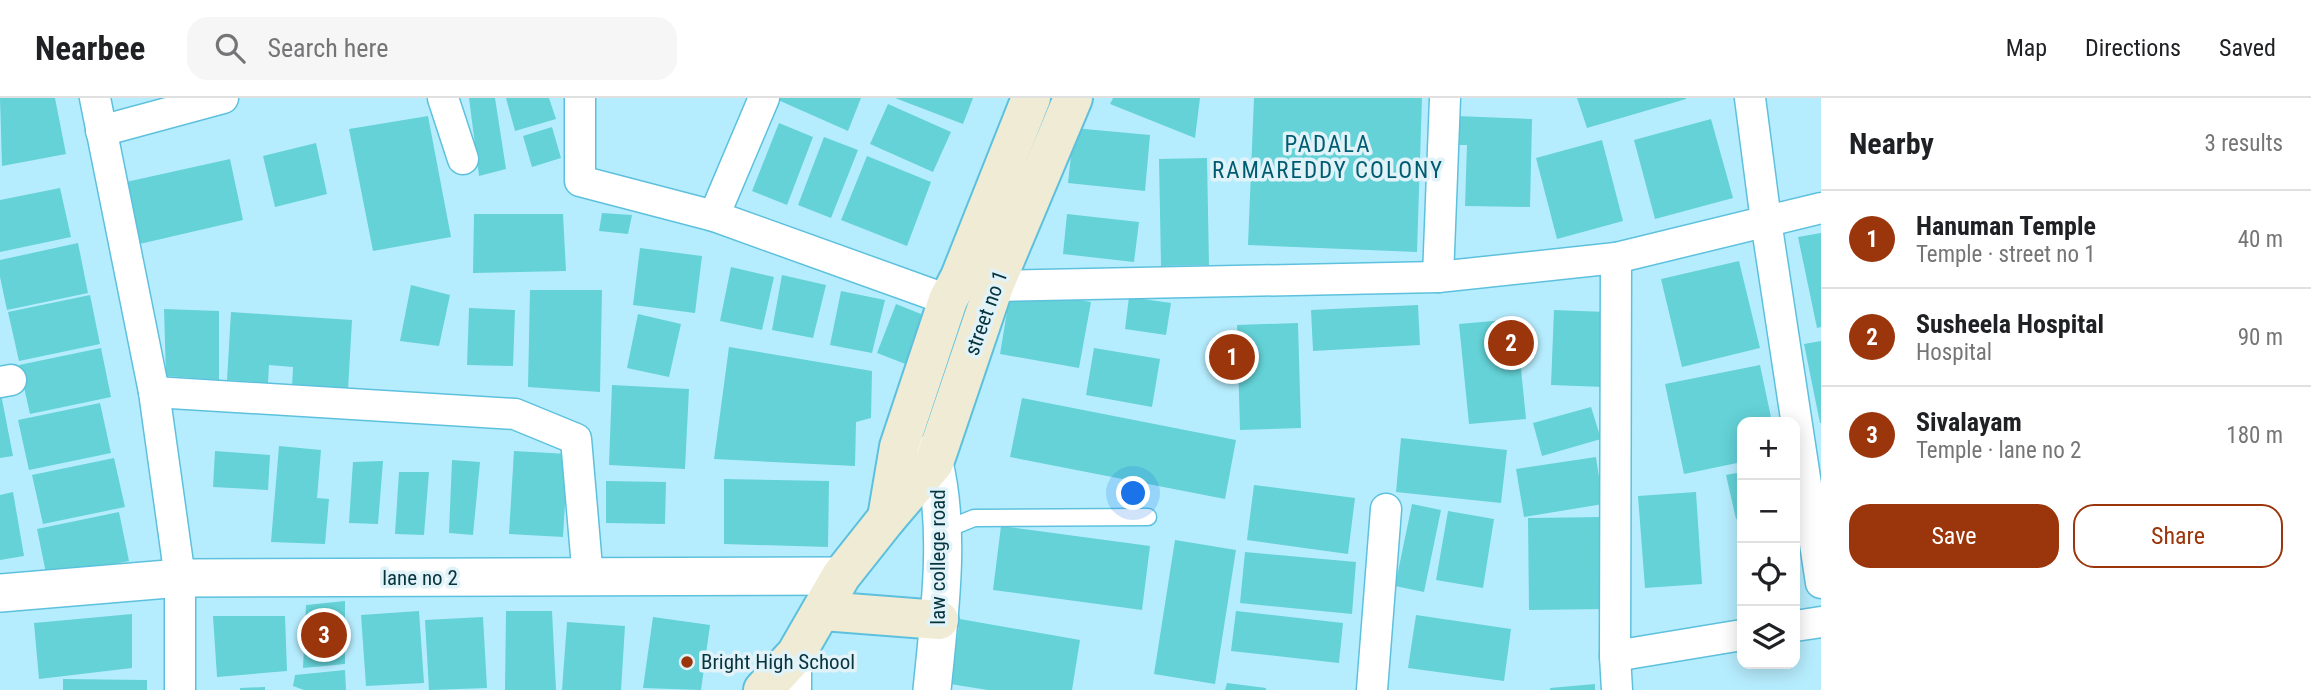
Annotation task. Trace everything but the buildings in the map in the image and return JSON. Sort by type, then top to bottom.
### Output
[{"type":"main road","name":"street no 1","points":[[887,518],[899,447],[967,288],[1031,98]]},
{"type":"main road","name":"street no 1","points":[[763,690],[796,672],[841,576],[934,463],[967,288],[1073,98]]},
{"type":"main road","points":[[823,611],[939,620]]},
{"type":"street","points":[[95,98],[154,392],[180,578],[180,690]]},
{"type":"street","points":[[101,131],[223,98]]},
{"type":"street","points":[[443,98],[463,159]]},
{"type":"street","points":[[580,98],[580,181],[715,216],[967,288],[1438,276],[1616,258],[1821,208]]},
{"type":"street","points":[[715,216],[764,98]]},
{"type":"street","points":[[1438,276],[1445,98]]},
{"type":"street","points":[[1750,98],[1821,583]]},
{"type":"street","points":[[1616,258],[1617,690]]},
{"type":"street","points":[[154,392],[515,414],[576,439],[588,579]]},
{"type":"street","name":"law college road","points":[[899,447],[934,463],[941,489],[939,620],[932,690]]},
{"type":"street","points":[[1372,690],[1386,509]]},
{"type":"street","name":"lane no 2","points":[[0,593],[180,578],[588,579],[841,576]]},
{"type":"street","points":[[1800,625],[1821,622]]},
{"type":"street","points":[[1615,656],[1737,636]]},
{"type":"lane","points":[[942,531],[974,518],[1148,517]]},
{"type":"place","name":"Susheela Hospital","points":[[1511,343]]},
{"type":"place","name":"Hanuman Temple","points":[[1232,357]]},
{"type":"place","name":"Sivalayam","points":[[324,635]]},
{"type":"place","name":"Bright High School","points":[[687,662]]},
{"type":"district","name":"PADALA RAMAREDDY COLONY","points":[[1328,157]]}]
